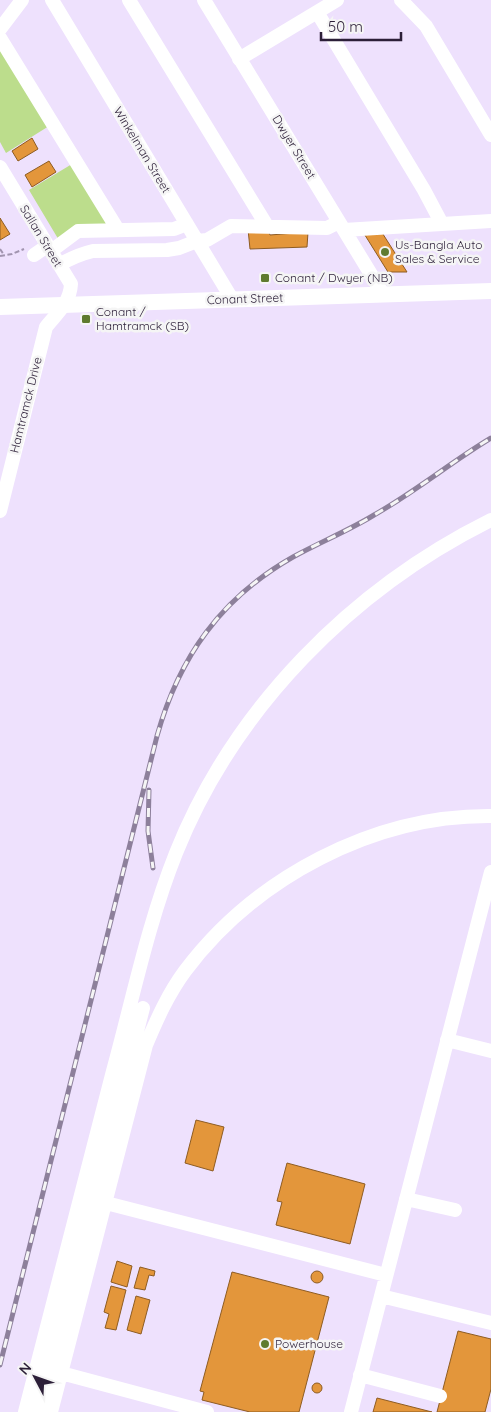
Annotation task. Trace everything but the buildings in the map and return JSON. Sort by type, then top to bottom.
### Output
[{"type":"main road","name":"Conant Street","points":[[0,307],[491,290]]},
{"type":"street","points":[[0,29],[22,0]]},
{"type":"street","name":"Winkelman Street","points":[[52,0],[232,299]]},
{"type":"street","points":[[129,0],[267,226]]},
{"type":"street","points":[[239,59],[337,0]]},
{"type":"street","points":[[401,0],[426,26],[491,135]]},
{"type":"street","name":"Dwyer Street","points":[[207,1],[239,59],[383,294]]},
{"type":"street","points":[[318,12],[424,190],[442,224]]},
{"type":"street","points":[[0,38],[118,230]]},
{"type":"street","name":"Sallan Street","points":[[0,167],[71,284],[71,295],[64,305]]},
{"type":"street","points":[[60,265],[81,253],[93,251],[167,250],[179,248],[197,241],[207,240],[231,226],[327,228],[491,221]]},
{"type":"street","points":[[32,250],[49,248],[78,231],[174,229],[187,224]]},
{"type":"street","name":"Hamtramck Drive","points":[[0,512],[46,327],[64,305]]},
{"type":"street","points":[[25,1412],[155,912],[177,852],[200,803],[223,763],[253,718],[290,671],[332,629],[373,594],[404,571],[440,548],[491,520]]},
{"type":"street","points":[[51,1412],[146,1045],[163,1006],[184,972],[218,934],[255,900],[282,880],[311,863],[341,848],[405,826],[471,816],[491,816]]},
{"type":"street","points":[[351,1412],[491,872]]},
{"type":"street","points":[[38,1412],[143,1008]]},
{"type":"street","points":[[447,1040],[491,1051]]},
{"type":"street","points":[[406,1199],[455,1210]]},
{"type":"street","points":[[106,1202],[386,1275]]},
{"type":"street","points":[[381,1296],[491,1323]]},
{"type":"street","points":[[61,1373],[207,1412]]},
{"type":"street","points":[[360,1375],[440,1396]]},
{"type":"path","points":[[0,249],[4,255]]},
{"type":"path","points":[[0,256],[32,250]]},
{"type":"green space","points":[[0,43],[49,126],[6,153],[0,142]]},
{"type":"green space","points":[[72,164],[110,227],[81,234],[63,247],[29,190]]},
{"type":"railway","points":[[0,1365],[157,736],[177,680],[206,632],[244,591],[267,573],[293,557],[389,506],[491,438]]},
{"type":"railway","points":[[149,790],[148,831],[153,868]]},
{"type":"place","name":"Us-Bangla Auto Sales & Service","points":[[385,252]]},
{"type":"place","name":"Conant / Dwyer (NB)","points":[[265,278]]},
{"type":"place","name":"Conant / Hamtramck (SB)","points":[[86,319]]},
{"type":"place","name":"Powerhouse","points":[[265,1344]]}]
